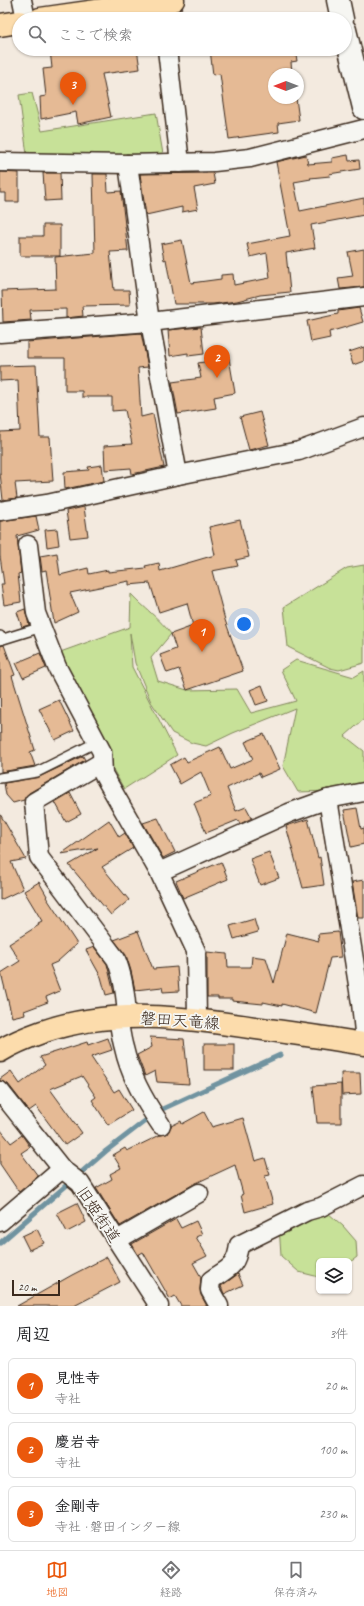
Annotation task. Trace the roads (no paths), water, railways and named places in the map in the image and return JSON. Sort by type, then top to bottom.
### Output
[{"type":"main road","points":[[338,0],[341,12]]},
{"type":"main road","points":[[102,12],[165,5]]},
{"type":"main road","points":[[0,25],[12,23]]},
{"type":"main road","points":[[351,56],[364,108]]},
{"type":"main road","name":"磐田天竜線","points":[[0,1051],[30,1036],[80,1021],[123,1017],[197,1020],[364,1044]]},
{"type":"street","points":[[22,0],[25,12]]},
{"type":"street","points":[[168,56],[180,163]]},
{"type":"street","points":[[0,162],[128,164],[214,162],[250,158],[364,130]]},
{"type":"street","points":[[128,164],[150,322],[178,475]]},
{"type":"street","points":[[0,332],[150,322],[364,297]]},
{"type":"street","points":[[0,511],[47,504],[178,475],[299,451],[364,427]]},
{"type":"street","points":[[28,545],[36,613],[57,667],[102,752],[103,774],[159,872],[196,951],[197,1020]]},
{"type":"street","points":[[102,762],[34,802],[39,857],[116,959],[122,973],[125,991],[123,1017],[124,1048],[132,1072],[147,1104],[161,1125]]},
{"type":"street","points":[[159,872],[282,816],[328,799],[364,792]]},
{"type":"street","points":[[328,799],[363,1003],[364,1032]]},
{"type":"street","name":"旧姫街道","points":[[0,1091],[62,1169],[80,1184],[159,1306]]},
{"type":"street","points":[[0,1222],[62,1169]]},
{"type":"street","points":[[219,1306],[210,1290],[211,1280],[234,1264],[238,1256],[239,1246],[307,1210],[321,1208],[364,1185]]},
{"type":"street","points":[[117,1240],[199,1193]]},
{"type":"lane","points":[[0,636],[0,640],[42,627]]},
{"type":"lane","points":[[0,778],[37,772],[97,742]]},
{"type":"waterway","points":[[0,1243],[106,1151],[158,1111],[280,1055]]},
{"type":"place","name":"金剛寺","points":[[73,105]]},
{"type":"place","name":"慶岩寺","points":[[217,378]]},
{"type":"place","name":"見性寺","points":[[202,652]]}]
